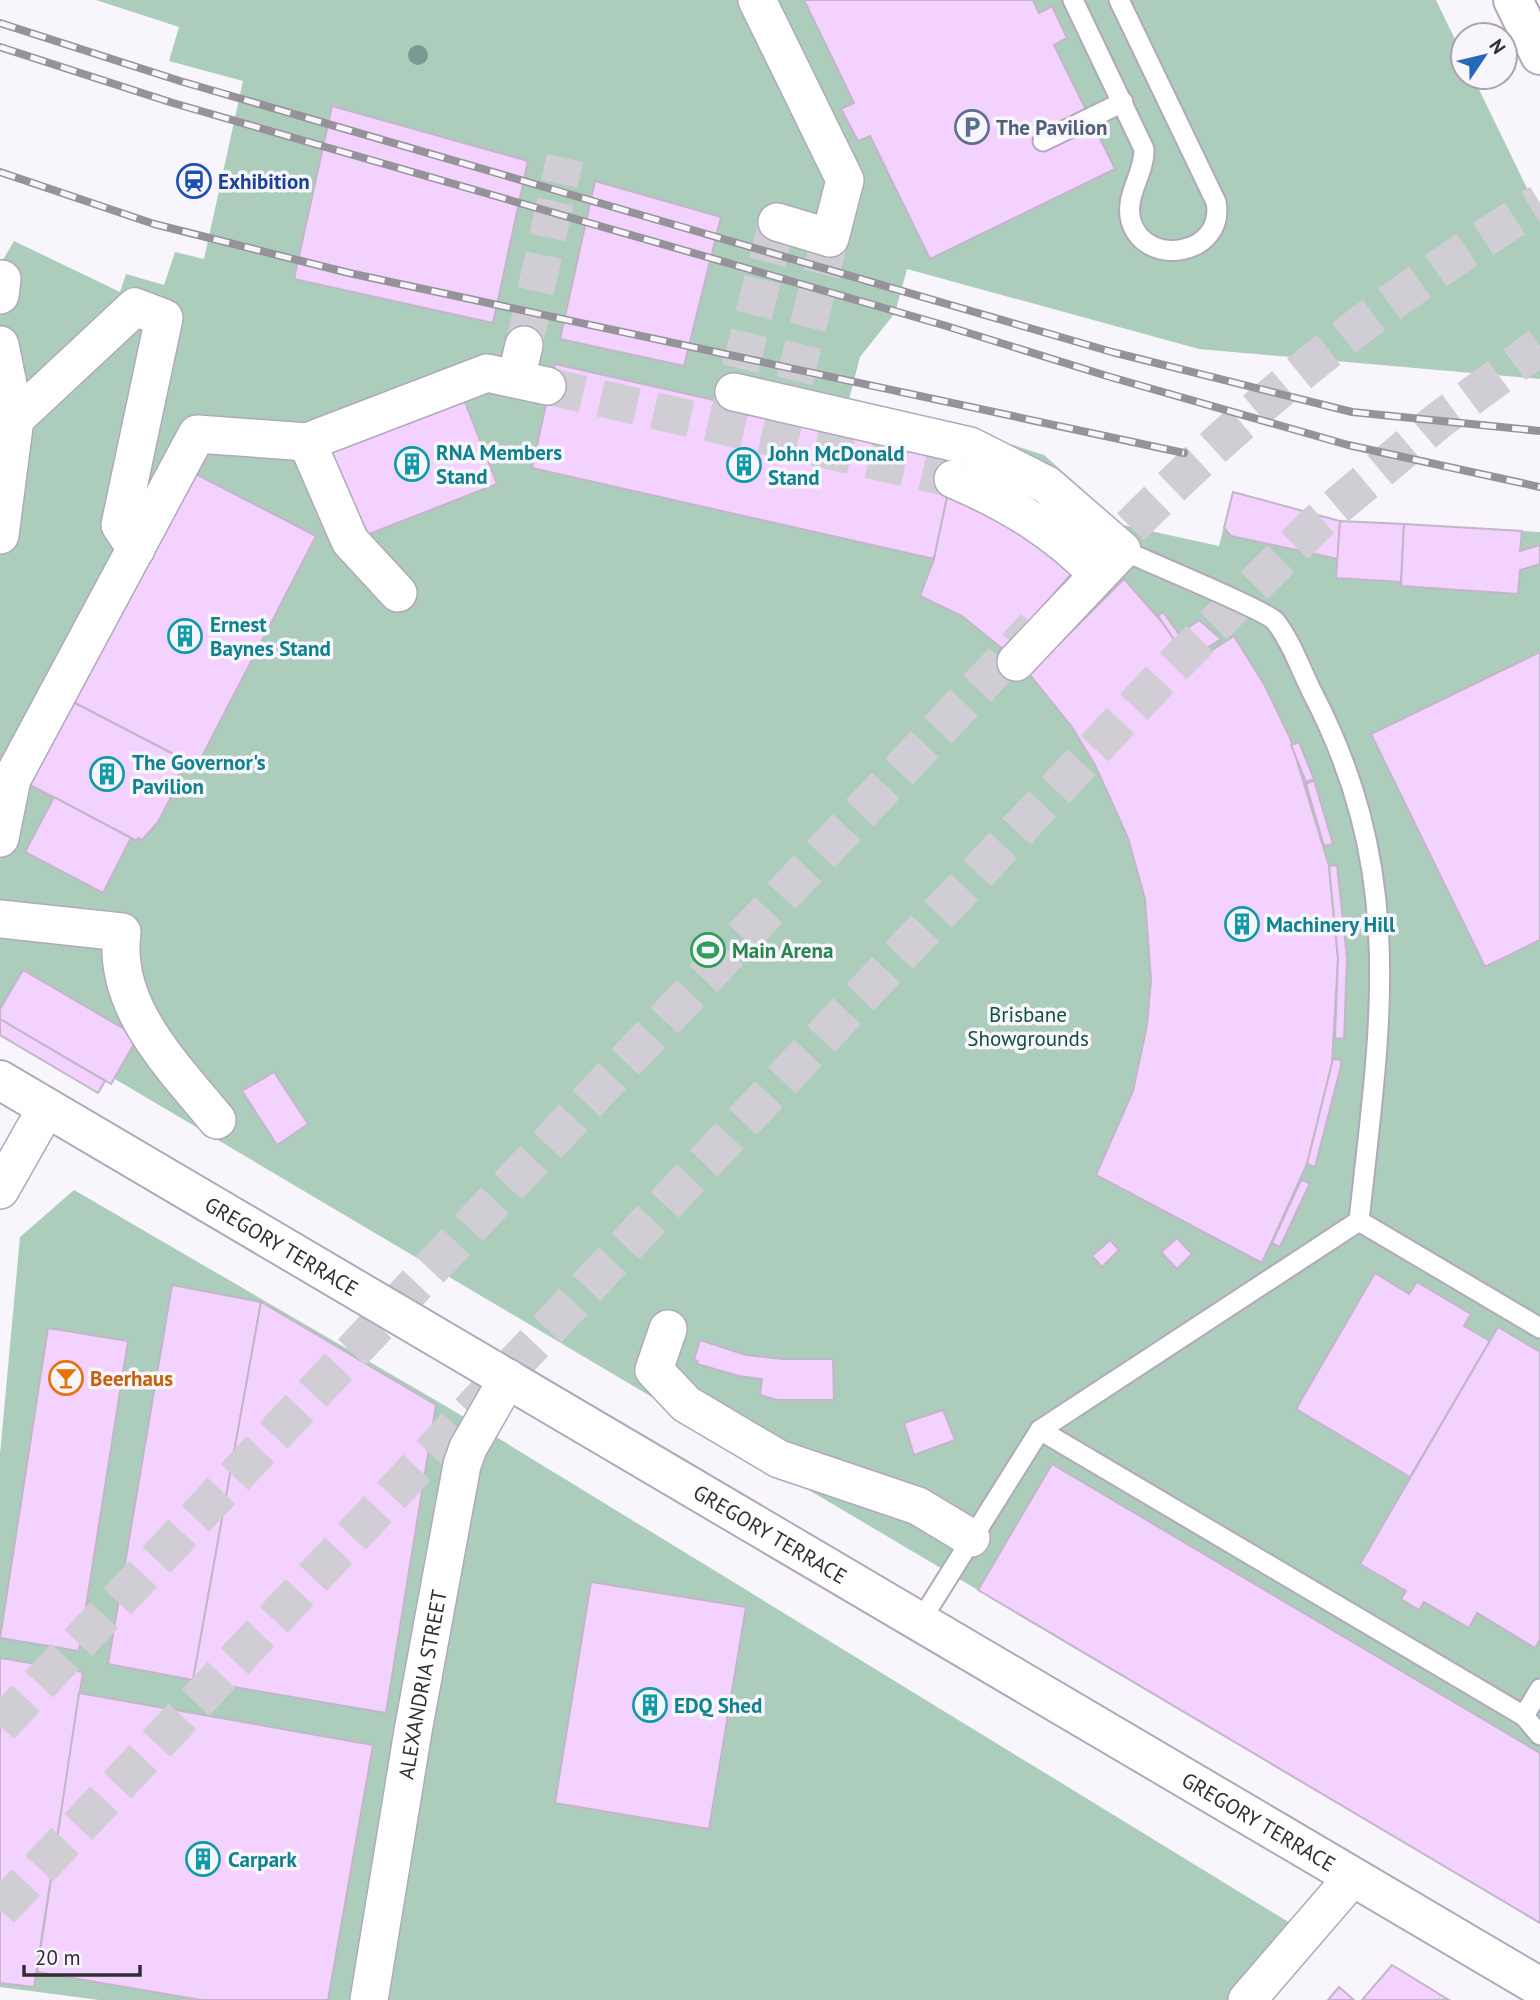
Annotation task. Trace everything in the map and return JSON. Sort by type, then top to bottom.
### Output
[{"type":"main road","points":[[1513,0],[1540,55]]},
{"type":"main road","name":"GREGORY TERRACE","points":[[0,1080],[1540,1987]]},
{"type":"street","points":[[757,0],[845,180],[830,238],[777,222]]},
{"type":"street","points":[[15,419],[135,307],[164,318],[120,526],[136,549]]},
{"type":"street","points":[[0,345],[15,419],[0,535]]},
{"type":"street","points":[[0,838],[12,779],[197,434],[306,442],[487,373],[529,370]]},
{"type":"street","points":[[734,393],[970,446],[1047,485],[1110,563]]},
{"type":"street","points":[[306,442],[350,541],[398,593]]},
{"type":"street","points":[[953,479],[1028,516],[1058,537],[1110,563]]},
{"type":"street","points":[[1016,662],[1110,563]]},
{"type":"street","points":[[0,919],[122,932],[120,959],[130,999],[164,1056],[217,1120]]},
{"type":"street","points":[[0,1190],[46,1109]]},
{"type":"street","points":[[668,1329],[654,1370],[686,1404],[779,1459],[918,1506],[971,1538]]},
{"type":"street","name":"ALEXANDRIA STREET","points":[[369,2000],[462,1465],[468,1448],[508,1378]]},
{"type":"street","points":[[1247,2000],[1353,1877]]},
{"type":"lane","points":[[1073,0],[1138,134],[1144,163],[1131,195],[1129,208],[1134,228],[1155,248],[1167,251],[1191,248],[1210,232],[1215,221],[1216,202],[1119,0]]},
{"type":"lane","points":[[1043,141],[1123,102]]},
{"type":"lane","points":[[1110,563],[1275,620],[1331,729],[1347,769],[1371,859],[1382,957],[1381,1013],[1359,1221]]},
{"type":"lane","points":[[1359,1221],[1540,1328]]},
{"type":"lane","points":[[921,1620],[1040,1430],[1359,1221]]},
{"type":"lane","points":[[1040,1430],[1524,1716],[1540,1734]]},
{"type":"lane","points":[[1524,1716],[1540,1689]]},
{"type":"green space","name":"Brisbane Showgrounds","points":[[96,0],[1436,0],[1449,27],[1449,91],[1480,91],[1540,215],[1540,379],[1199,349],[907,269],[895,313],[860,357],[848,403],[954,426],[1044,455],[1123,525],[1219,546],[1233,492],[1340,521],[1540,532],[1540,1923],[0,1011],[0,265],[14,241],[120,292],[126,274],[164,285],[175,252],[204,259],[243,81],[169,61],[179,27]]},
{"type":"green space","points":[[74,1190],[449,1408],[1295,1926],[1227,2000],[99,2000],[0,1987],[0,1454],[20,1237]]},
{"type":"building","name":"The Pavilion","points":[[804,0],[1033,0],[1039,13],[1052,6],[1067,38],[1054,45],[1115,169],[930,259],[870,136],[858,141],[841,109],[854,103]]},
{"type":"building","points":[[332,106],[528,161],[493,323],[294,279]]},
{"type":"building","points":[[595,181],[721,217],[684,366],[560,339]]},
{"type":"building","name":"John McDonald Stand","points":[[555,364],[956,455],[934,559],[532,468]]},
{"type":"building","name":"RNA Members Stand","points":[[461,392],[497,484],[364,536],[328,443]]},
{"type":"building","name":"Ernest Baynes Stand","points":[[192,472],[316,536],[197,766],[73,702]]},
{"type":"building","points":[[1233,492],[1340,521],[1338,559],[1231,536],[1224,528]]},
{"type":"building","points":[[947,497],[960,499],[1048,550],[1073,572],[1004,650],[962,616],[920,596],[934,559]]},
{"type":"building","points":[[1340,521],[1404,524],[1401,582],[1336,578]]},
{"type":"building","points":[[1404,524],[1522,531],[1520,551],[1540,545],[1540,564],[1520,570],[1518,594],[1401,586]]},
{"type":"building","name":"Machinery Hill","points":[[1124,579],[1162,622],[1191,664],[1234,636],[1265,686],[1290,738],[1329,866],[1338,958],[1332,1064],[1307,1164],[1262,1263],[1096,1175],[1133,1091],[1147,1025],[1151,980],[1145,899],[1128,838],[1096,767],[1072,727],[1029,674]]},
{"type":"building","points":[[1163,612],[1179,634],[1199,620],[1221,639],[1202,651],[1205,655],[1191,664],[1158,616]]},
{"type":"building","points":[[1540,652],[1540,940],[1485,967],[1371,734]]},
{"type":"building","name":"The Governor's Pavilion","points":[[73,702],[179,757],[177,762],[182,765],[169,801],[158,822],[142,840],[138,838],[137,841],[30,785]]},
{"type":"building","points":[[1299,742],[1314,779],[1306,782],[1291,745]]},
{"type":"building","points":[[1314,780],[1333,844],[1324,846],[1306,784]]},
{"type":"building","points":[[54,797],[131,838],[103,893],[25,852]]},
{"type":"building","points":[[1337,865],[1347,958],[1344,1039],[1335,1038],[1338,958],[1329,866]]},
{"type":"building","points":[[23,970],[138,1037],[111,1084],[0,1019],[0,1009]]},
{"type":"building","points":[[0,1019],[105,1081],[98,1093],[0,1035]]},
{"type":"building","points":[[1333,1059],[1341,1060],[1341,1066],[1315,1167],[1307,1164]]},
{"type":"building","points":[[274,1072],[308,1124],[277,1145],[242,1091]]},
{"type":"building","points":[[1301,1180],[1310,1183],[1280,1247],[1272,1243]]},
{"type":"building","points":[[1177,1238],[1192,1254],[1177,1269],[1161,1252]]},
{"type":"building","points":[[1110,1240],[1119,1250],[1102,1267],[1092,1256]]},
{"type":"building","points":[[1375,1273],[1409,1294],[1417,1282],[1471,1314],[1464,1326],[1490,1341],[1410,1477],[1296,1409]]},
{"type":"building","points":[[172,1285],[261,1302],[193,1680],[108,1664]]},
{"type":"building","points":[[261,1302],[436,1405],[386,1713],[193,1680]]},
{"type":"building","points":[[1498,1327],[1540,1352],[1540,1640],[1535,1648],[1477,1613],[1469,1628],[1424,1602],[1419,1610],[1401,1599],[1406,1591],[1360,1564]]},
{"type":"building","points":[[48,1328],[128,1341],[79,1651],[0,1638]]},
{"type":"building","points":[[700,1340],[746,1355],[782,1359],[833,1359],[834,1400],[777,1400],[760,1395],[762,1379],[739,1376],[697,1364],[698,1361],[694,1360]]},
{"type":"building","points":[[943,1410],[955,1440],[914,1455],[904,1423]]},
{"type":"building","points":[[1052,1464],[1540,1753],[1540,1923],[978,1590]]},
{"type":"building","name":"EDQ Shed","points":[[591,1582],[746,1607],[709,1829],[555,1803]]},
{"type":"building","points":[[0,1658],[83,1672],[34,1987],[0,1983]]},
{"type":"building","name":"Carpark","points":[[79,1693],[373,1745],[328,2000],[201,2000],[37,1972]]},
{"type":"building","points":[[1392,1965],[1449,2000],[1362,2000]]},
{"type":"building","points":[[1339,1987],[1354,2000],[1328,2000]]},
{"type":"tunnel","points":[[524,345],[565,158]]},
{"type":"tunnel","points":[[1091,568],[1194,465],[1303,370],[1418,283],[1540,203]]},
{"type":"tunnel","points":[[727,422],[777,222]]},
{"type":"tunnel","points":[[781,434],[830,238]]},
{"type":"tunnel","points":[[0,1910],[1161,678],[1317,523],[1438,421],[1540,346]]},
{"type":"tunnel","points":[[547,386],[953,479]]},
{"type":"tunnel","points":[[0,1726],[1035,627]]},
{"type":"railway","points":[[0,23],[180,81],[1112,352],[1352,412],[1540,431]]},
{"type":"railway","points":[[0,47],[173,103],[1348,445],[1540,487]]},
{"type":"railway","points":[[0,172],[154,224],[349,273],[1184,453]]},
{"type":"place","name":"The Pavilion","points":[[972,127]]},
{"type":"place","name":"Exhibition","points":[[194,181]]},
{"type":"place","name":"RNA Members Stand","points":[[412,464]]},
{"type":"place","name":"John McDonald Stand","points":[[744,465]]},
{"type":"place","name":"Ernest Baynes Stand","points":[[185,636]]},
{"type":"place","name":"The Governor's Pavilion","points":[[107,774]]},
{"type":"place","name":"Machinery Hill","points":[[1242,924]]},
{"type":"place","name":"Main Arena","points":[[708,950]]},
{"type":"place","name":"Beerhaus","points":[[66,1378]]},
{"type":"place","name":"EDQ Shed","points":[[650,1705]]},
{"type":"place","name":"Carpark","points":[[203,1859]]}]
